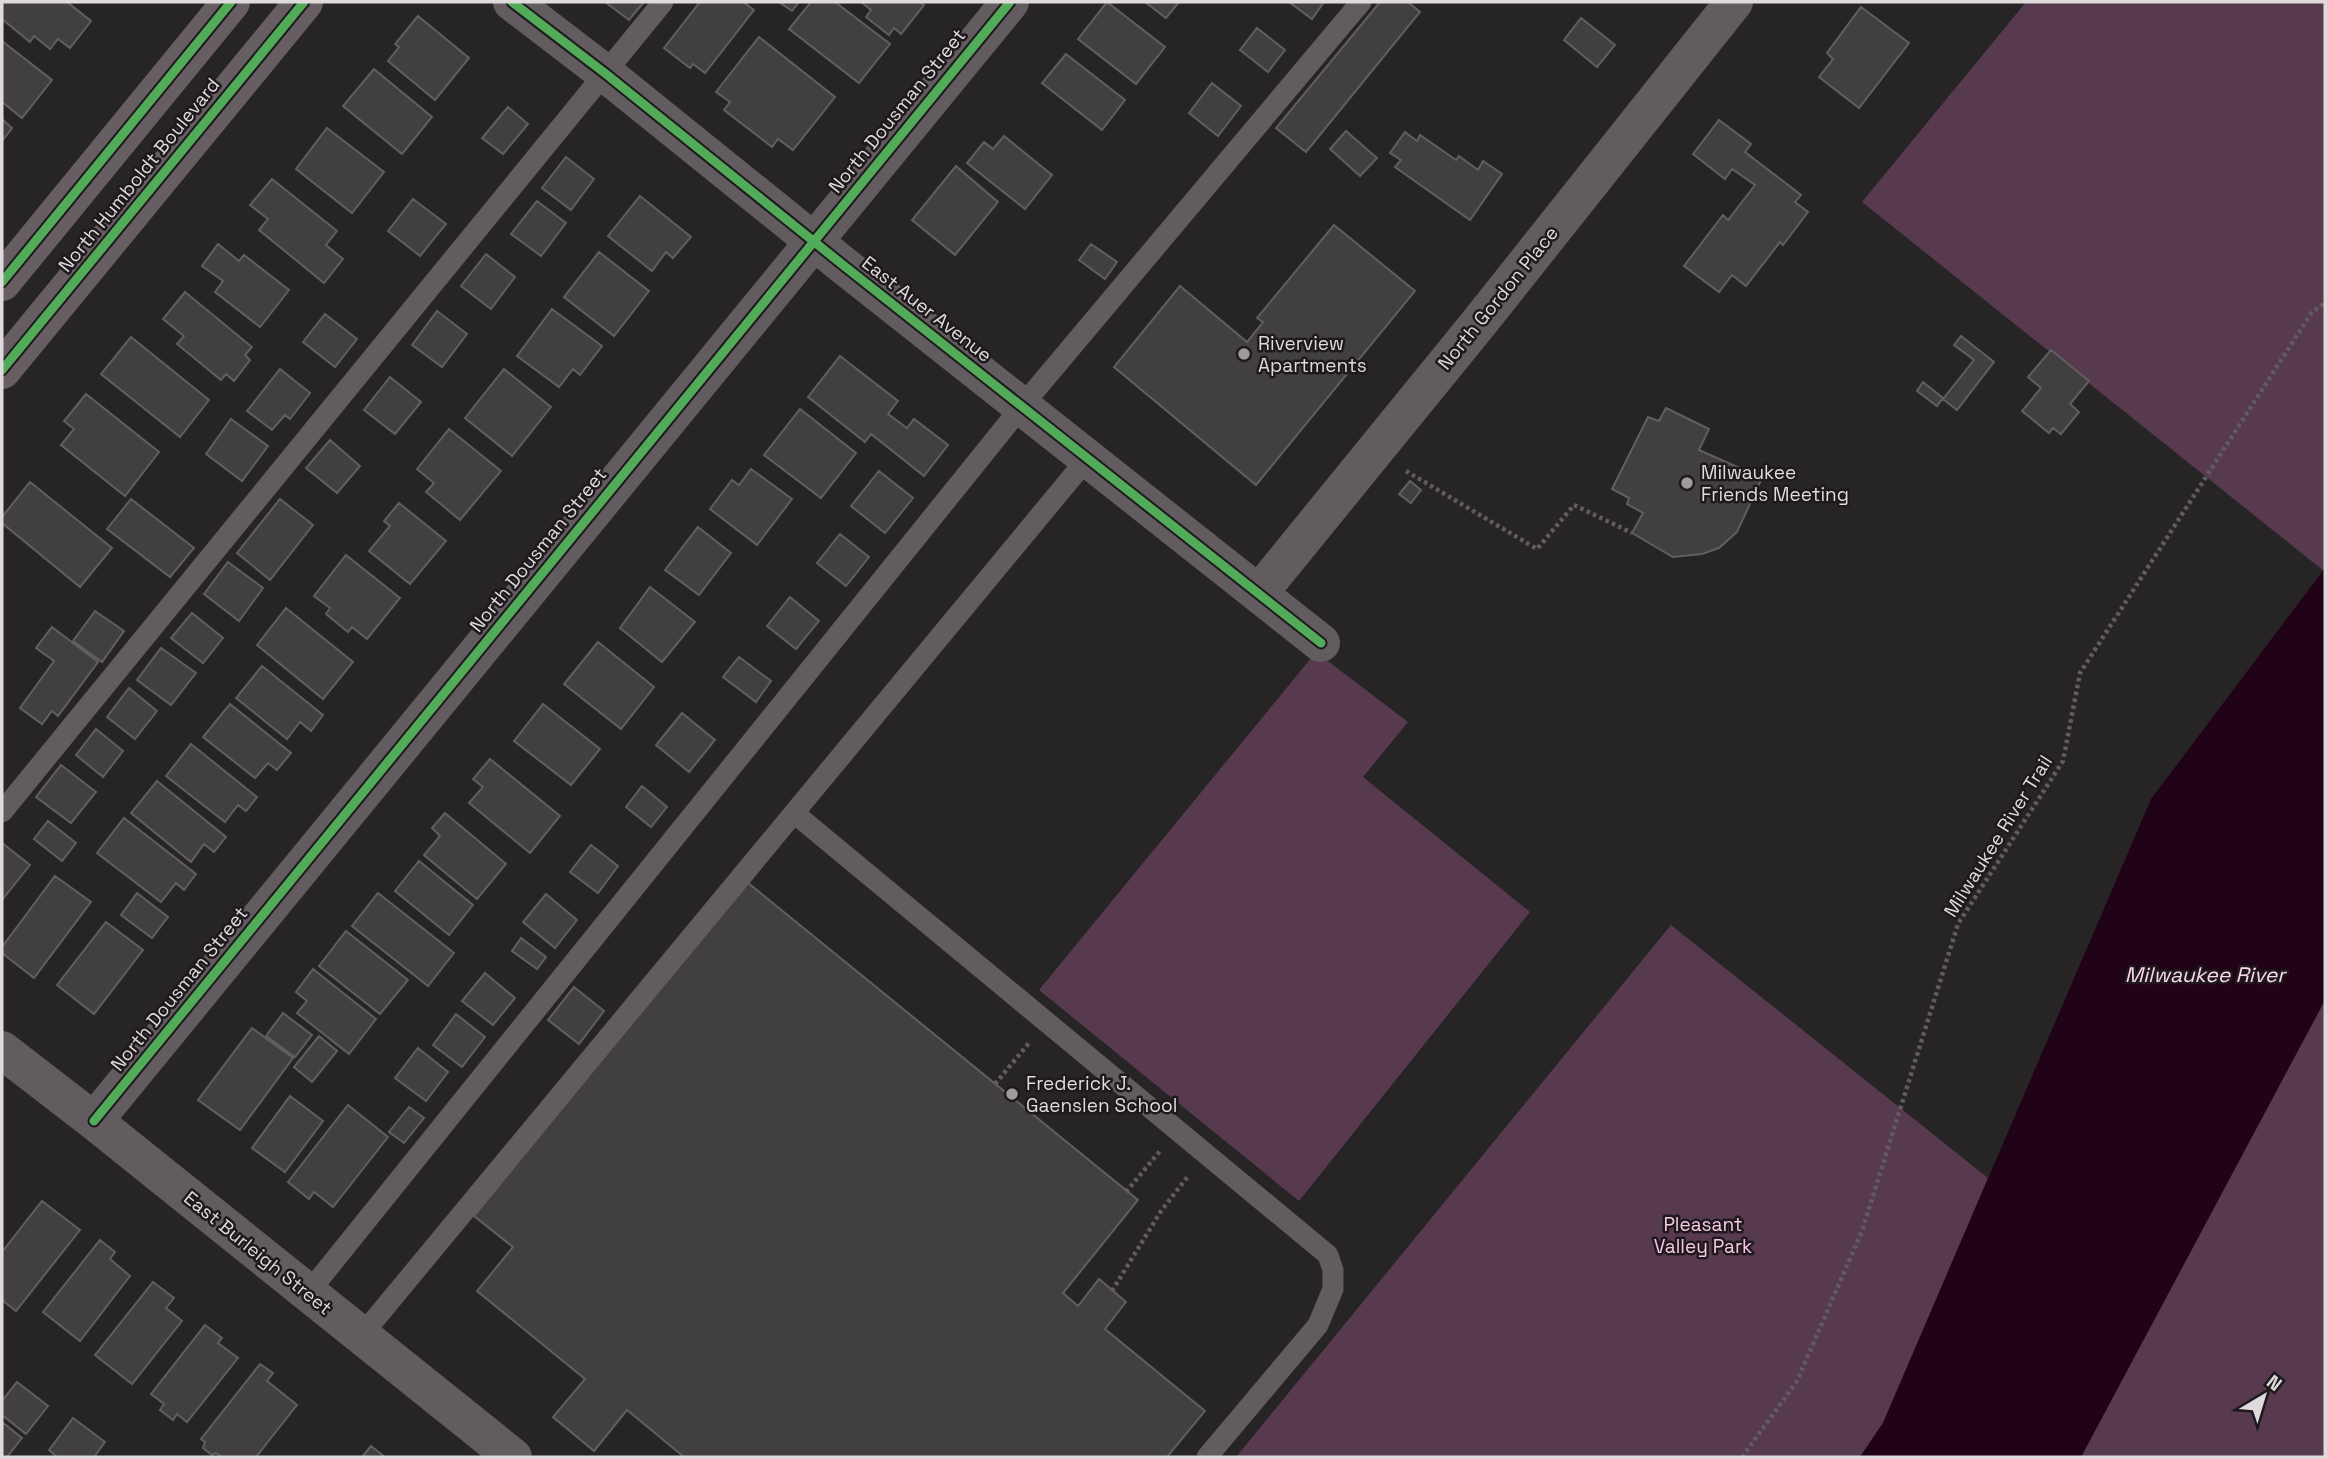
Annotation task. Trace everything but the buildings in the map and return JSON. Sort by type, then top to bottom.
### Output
[{"type":"main road","name":"North Humboldt Boulevard","points":[[2,282],[231,2]]},
{"type":"main road","name":"North Humboldt Boulevard","points":[[2,370],[304,2]]},
{"type":"street","name":"East Auer Avenue","points":[[512,2],[1321,643]]},
{"type":"street","name":"North Dousman Street","points":[[94,1121],[1010,2]]},
{"type":"street","name":"North Gordon Place","points":[[1259,593],[1478,324],[1734,2]]},
{"type":"street","name":"East Burleigh Street","points":[[2,1050],[513,1457]]},
{"type":"lane","points":[[2,812],[663,2]]},
{"type":"lane","points":[[308,1293],[1022,406],[1362,2]]},
{"type":"lane","points":[[361,1336],[1087,459]]},
{"type":"lane","points":[[794,813],[1328,1255],[1333,1270],[1333,1289],[1318,1325],[1207,1457]]},
{"type":"path","points":[[1397,468],[1407,471],[1537,549],[1574,505],[1632,533]]},
{"type":"path","points":[[995,1084],[1032,1040]]},
{"type":"path","points":[[1126,1192],[1162,1147]]},
{"type":"path","points":[[1112,1291],[1161,1211],[1192,1171]]},
{"type":"green space","points":[[2026,2],[2325,2],[2324,571],[1862,202]]},
{"type":"green space","points":[[1316,652],[1408,722],[1363,777],[1530,912],[1299,1201],[1039,990]]},
{"type":"green space","name":"Pleasant Valley Park","points":[[1671,925],[1988,1178],[1883,1423],[1860,1457],[1236,1457]]},
{"type":"green space","points":[[2325,1000],[2325,1457],[2081,1457]]},
{"type":"water","name":"Milwaukee River","points":[[2325,568],[2325,1000],[2081,1457],[1860,1457],[1883,1423],[2151,799]]},
{"type":"cycle path","points":[[2,282],[231,2]]},
{"type":"cycle path","points":[[2,370],[304,2]]},
{"type":"cycle path","points":[[512,2],[1321,643]]},
{"type":"cycle path","points":[[94,1121],[1010,2]]},
{"type":"place","name":"Riverview Apartments","points":[[1244,354]]},
{"type":"place","name":"Milwaukee Friends Meeting","points":[[1687,483]]},
{"type":"place","name":"Frederick J. Gaenslen School","points":[[1012,1094]]}]
